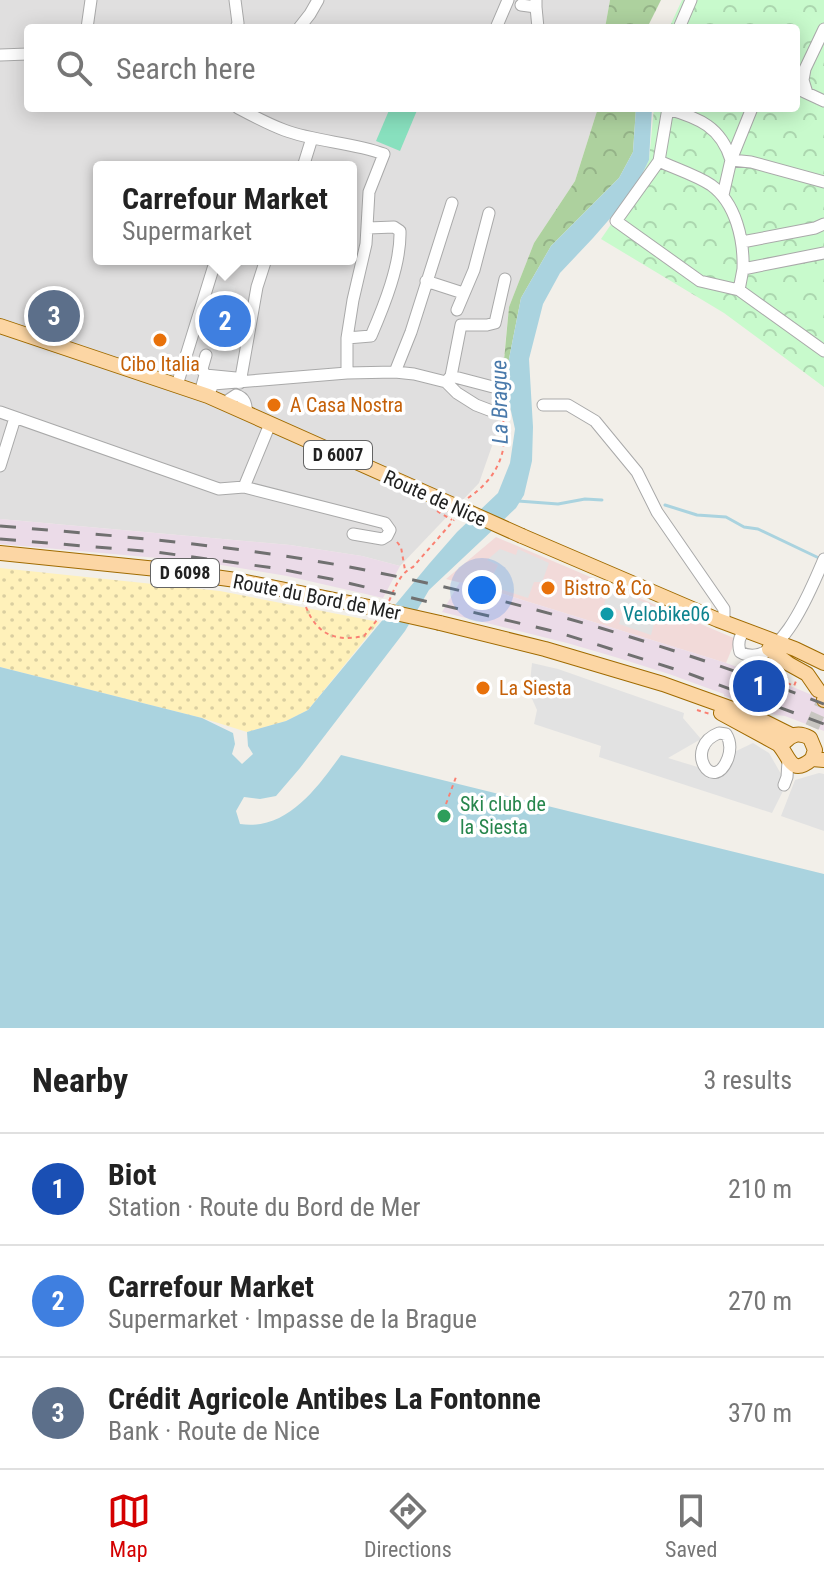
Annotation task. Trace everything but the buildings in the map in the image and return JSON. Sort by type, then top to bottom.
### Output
[{"type":"main road","name":"Route de Nice","points":[[0,326],[204,394],[733,628],[778,641],[824,663]]},
{"type":"main road","name":"Route du Bord de Mer","points":[[0,553],[236,580],[440,623],[545,649],[663,684],[755,717],[806,745]]},
{"type":"main road","name":"Route de Nice","points":[[778,641],[824,673]]},
{"type":"main road","points":[[778,641],[789,664],[807,674],[821,694]]},
{"type":"street","points":[[88,24],[91,0]]},
{"type":"street","points":[[235,0],[238,24]]},
{"type":"street","points":[[302,24],[318,0]]},
{"type":"street","points":[[498,24],[508,0]]},
{"type":"street","points":[[681,24],[691,0]]},
{"type":"street","points":[[521,5],[536,4],[538,24]]},
{"type":"street","points":[[823,34],[805,69],[801,90],[824,101]]},
{"type":"street","points":[[1,57],[24,54]]},
{"type":"street","points":[[247,112],[285,131],[356,145],[384,154],[369,192],[364,258],[347,338],[347,373]]},
{"type":"street","points":[[667,112],[659,161],[616,221],[700,281],[739,290],[824,351]]},
{"type":"street","points":[[680,112],[718,132],[731,160]]},
{"type":"street","points":[[723,195],[731,160],[750,112]]},
{"type":"street","points":[[305,161],[312,138]]},
{"type":"street","points":[[731,160],[751,162],[824,182]]},
{"type":"street","points":[[659,161],[710,184],[723,195],[735,217],[742,242],[743,269],[739,290]]},
{"type":"street","points":[[395,372],[452,203]]},
{"type":"street","points":[[457,310],[474,270],[489,213]]},
{"type":"street","points":[[742,242],[824,224]]},
{"type":"street","points":[[347,338],[371,336],[381,314],[401,246],[400,231],[394,227],[368,228]]},
{"type":"street","points":[[743,269],[824,253]]},
{"type":"street","points":[[177,385],[214,265]]},
{"type":"street","points":[[240,381],[257,287],[264,265]]},
{"type":"street","points":[[497,413],[457,393],[448,379],[461,325],[495,323],[505,279]]},
{"type":"street","points":[[426,281],[463,293]]},
{"type":"street","points":[[204,394],[205,375],[202,369],[206,355]]},
{"type":"street","points":[[204,394],[213,384],[347,373],[395,372],[493,387]]},
{"type":"street","points":[[205,375],[240,381]]},
{"type":"street","points":[[543,405],[568,405],[595,421],[637,472],[657,512],[724,609],[733,628]]},
{"type":"street","points":[[0,412],[219,489],[244,487],[385,523],[390,532],[382,539],[353,534]]},
{"type":"street","points":[[0,466],[15,418]]},
{"type":"street","points":[[244,487],[270,424]]},
{"type":"street","points":[[778,641],[796,621],[823,561]]},
{"type":"street","name":"Route du Bord de Mer","points":[[787,786],[787,777],[806,745]]},
{"type":"path","points":[[390,532],[401,547],[406,571],[413,567],[458,508],[491,479],[500,461],[505,420],[497,413]]},
{"type":"path","points":[[307,594],[305,601],[311,617],[328,635],[353,638],[364,636],[372,628]]},
{"type":"path","points":[[769,691],[781,695]]},
{"type":"path","points":[[696,709],[710,714]]},
{"type":"path","points":[[446,804],[456,777]]},
{"type":"shaded area","points":[[0,0],[610,0],[606,24],[24,24],[24,112],[597,112],[575,181],[534,243],[509,307],[501,386],[507,403],[479,483],[400,566],[362,556],[290,545],[0,519]]},
{"type":"shaded area","points":[[216,280],[236,286],[220,338],[242,345],[236,364],[209,356],[213,343],[205,341],[212,320],[211,316],[205,315]]},
{"type":"shaded area","points":[[0,519],[290,545],[362,556],[400,566],[383,598],[287,576],[203,562],[0,544]]},
{"type":"shaded area","points":[[496,537],[736,639],[726,663],[446,579]]},
{"type":"shaded area","points":[[500,549],[516,555],[518,549],[549,563],[542,582],[534,582],[528,598],[488,585],[498,565],[487,560]]},
{"type":"shaded area","points":[[460,582],[726,663],[788,685],[824,700],[824,731],[615,657],[442,612]]},
{"type":"shaded area","points":[[610,588],[658,608],[651,635],[619,624],[623,612],[604,604]]},
{"type":"shaded area","points":[[532,663],[558,669],[684,713],[683,718],[701,739],[668,758],[724,775],[732,753],[753,743],[769,753],[781,774],[781,783],[786,785],[772,813],[599,757],[601,746],[534,724],[537,710],[529,692]]},
{"type":"shaded area","points":[[824,774],[824,831],[781,816],[795,780]]},
{"type":"green space","points":[[610,0],[661,0],[649,24],[606,24]]},
{"type":"green space","points":[[682,0],[824,0],[824,387],[724,313],[601,239],[634,191],[649,160],[654,112],[800,112],[800,24],[671,24]]},
{"type":"green space","points":[[388,112],[416,112],[400,151],[376,141]]},
{"type":"green space","points":[[597,112],[636,112],[633,152],[619,178],[551,246],[521,298],[508,364],[504,360],[509,307],[534,243],[575,181]]},
{"type":"sand","points":[[0,568],[220,591],[379,622],[308,710],[286,721],[247,732],[0,667]]},
{"type":"water","points":[[636,112],[652,112],[649,160],[634,191],[560,273],[543,304],[529,359],[532,461],[524,495],[516,508],[429,590],[405,631],[276,796],[260,799],[244,797],[236,811],[240,824],[272,821],[286,814],[311,793],[341,755],[824,874],[824,1028],[0,1028],[0,667],[202,718],[233,733],[235,744],[232,754],[242,764],[253,754],[248,746],[247,732],[286,721],[308,710],[457,532],[498,493],[510,463],[515,429],[509,402],[508,364],[521,298],[551,246],[619,178],[633,152]]},
{"type":"waterway","points":[[518,501],[558,504],[585,499],[602,500]]},
{"type":"waterway","points":[[665,505],[697,515],[726,517],[821,559]]},
{"type":"tunnel","points":[[812,727],[824,700]]},
{"type":"railway","points":[[0,526],[226,548],[419,581],[595,626],[824,704]]},
{"type":"railway","points":[[0,539],[156,552],[331,579],[557,632],[687,673],[824,724]]},
{"type":"place","name":"Crédit Agricole Antibes La Fontonne","points":[[54,316]]},
{"type":"place","name":"Carrefour Market","points":[[225,321]]},
{"type":"place","name":"Cibo Italia","points":[[160,340]]},
{"type":"place","name":"A Casa Nostra","points":[[274,405]]},
{"type":"place","name":"Bistro & Co","points":[[548,588]]},
{"type":"place","name":"Velobike06","points":[[607,614]]},
{"type":"place","name":"Biot","points":[[759,686]]},
{"type":"place","name":"La Siesta","points":[[483,688]]},
{"type":"place","name":"Ski club de la Siesta","points":[[444,816]]},
{"type":"water label","name":"La Brague","points":[[499,402]]}]
